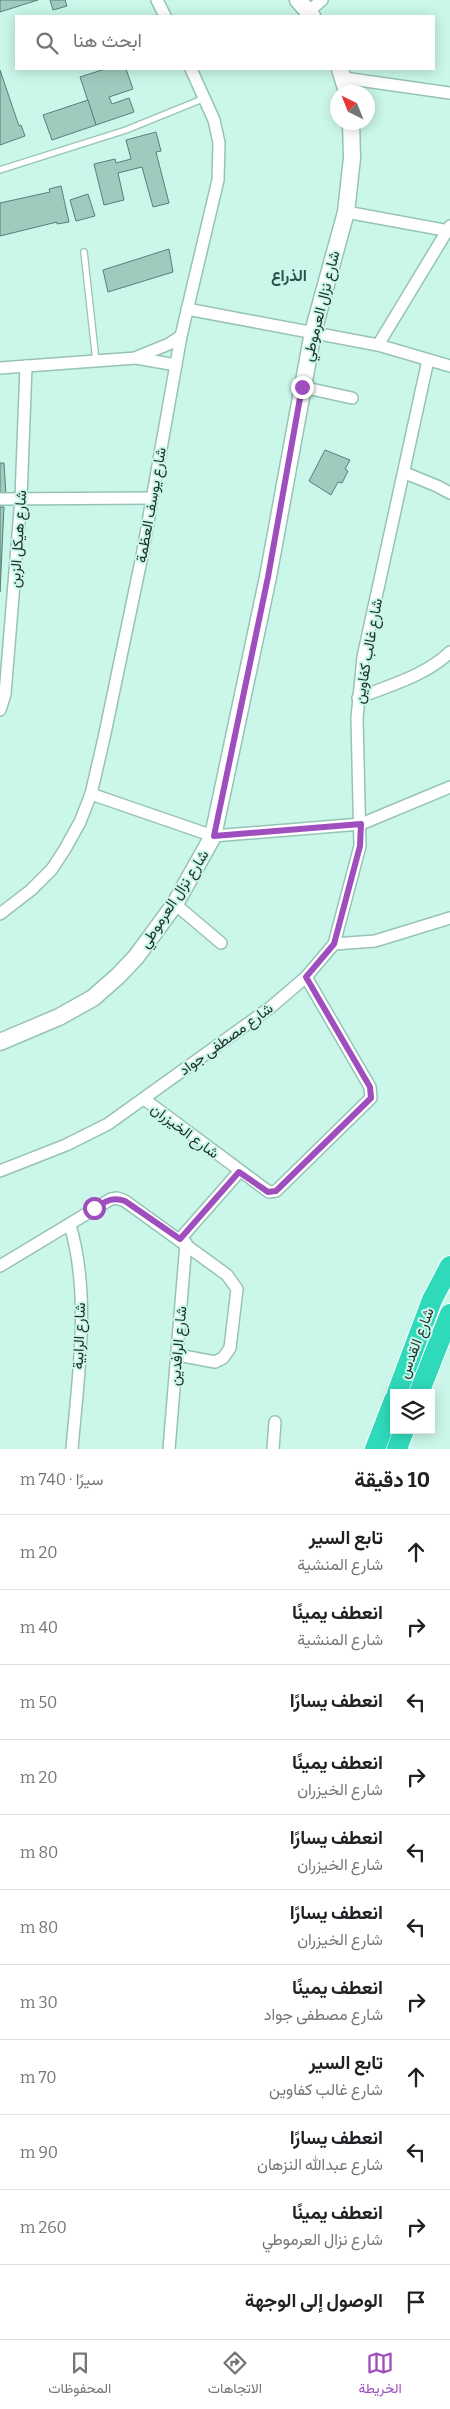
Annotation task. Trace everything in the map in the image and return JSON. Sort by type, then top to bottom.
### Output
[{"type":"highway","name":"شارع القدس","points":[[399,1389],[432,1300],[450,1266]]},
{"type":"highway","name":"شارع القدس","points":[[421,1389],[450,1314]]},
{"type":"highway","points":[[375,1449],[390,1410]]},
{"type":"highway","points":[[397,1449],[403,1434]]},
{"type":"street","points":[[158,0],[165,15]]},
{"type":"street","points":[[307,9],[322,0]]},
{"type":"street","name":"شارع يوسف العظمة","points":[[0,914],[31,890],[52,869],[80,822],[91,794],[142,556],[181,336],[218,180],[220,162],[214,120],[191,70]]},
{"type":"street","points":[[344,80],[450,93]]},
{"type":"street","name":"شارع نزال العرموطي","points":[[0,1042],[59,1017],[92,998],[136,957],[175,904],[214,836],[268,577],[313,332],[346,212],[352,158],[351,130]]},
{"type":"street","points":[[346,212],[449,229],[378,345]]},
{"type":"street","points":[[187,309],[378,345],[450,366]]},
{"type":"street","points":[[136,358],[169,344],[181,336]]},
{"type":"street","points":[[0,368],[136,358],[176,365]]},
{"type":"street","name":"شارع غالب كفاوين","points":[[334,944],[358,855],[361,824],[357,747],[358,698],[363,657],[405,473],[428,360]]},
{"type":"street","name":"شارع هيكل الزبن","points":[[0,710],[5,694],[21,498],[26,366]]},
{"type":"street","points":[[302,387],[352,398]]},
{"type":"street","points":[[405,473],[450,493]]},
{"type":"street","points":[[0,499],[152,498]]},
{"type":"street","points":[[358,698],[419,674],[434,666],[450,652]]},
{"type":"street","points":[[91,794],[214,836],[361,824],[450,788]]},
{"type":"street","points":[[175,904],[221,944]]},
{"type":"street","points":[[334,944],[375,941],[450,918]]},
{"type":"street","name":"شارع مصطفى جواد","points":[[0,1171],[66,1145],[108,1124],[271,1007],[306,977],[334,944]]},
{"type":"street","name":"شارع الخيزران","points":[[144,1099],[239,1172],[268,1192],[276,1191],[371,1098],[370,1087],[306,977]]},
{"type":"street","points":[[183,1241],[239,1172]]},
{"type":"street","points":[[0,1266],[70,1225],[111,1198],[125,1201],[183,1241],[227,1275],[237,1289],[230,1348],[223,1358],[215,1362],[178,1355]]},
{"type":"street","name":"شارع الرابية","points":[[70,1225],[78,1263],[80,1310],[72,1449]]},
{"type":"street","name":"شارع الرافدين","points":[[169,1449],[178,1355],[183,1241]]},
{"type":"street","points":[[274,1449],[275,1422]]},
{"type":"lane","points":[[0,170],[126,130],[205,98]]},
{"type":"lane","points":[[84,252],[96,361]]},
{"type":"building","points":[[0,0],[38,0],[0,12]]},
{"type":"building","points":[[50,0],[65,0],[67,6],[53,10]]},
{"type":"building","points":[[0,70],[19,126],[21,125],[25,136],[0,145]]},
{"type":"building","points":[[102,70],[126,70],[133,89],[109,97],[112,104],[129,98],[134,112],[96,125],[80,77]]},
{"type":"building","points":[[88,100],[96,125],[52,140],[43,115]]},
{"type":"building","points":[[156,132],[161,151],[156,152],[169,203],[153,207],[142,167],[118,173],[124,200],[104,205],[94,164],[115,159],[116,163],[131,159],[126,140]]},
{"type":"building","points":[[61,186],[69,222],[57,224],[57,222],[0,236],[0,203],[50,192],[49,189]]},
{"type":"building","points":[[88,194],[95,216],[76,221],[70,200]]},
{"type":"building","points":[[169,249],[173,272],[108,292],[103,270]]},
{"type":"building","points":[[325,450],[350,460],[345,469],[348,471],[342,483],[338,482],[331,495],[309,481]]},
{"type":"building","points":[[0,463],[4,463],[6,495],[0,495]]},
{"type":"building","points":[[0,507],[4,507],[0,592]]},
{"type":"district","name":"الذراع","points":[[289,275]]},
{"type":"route","points":[[94,1208],[111,1198],[117,1198],[125,1201],[180,1239],[239,1172],[268,1192],[276,1191],[371,1098],[370,1087],[306,977],[334,944],[352,882],[360,846],[361,824],[275,833],[214,836],[217,814],[268,577],[302,387]]}]
